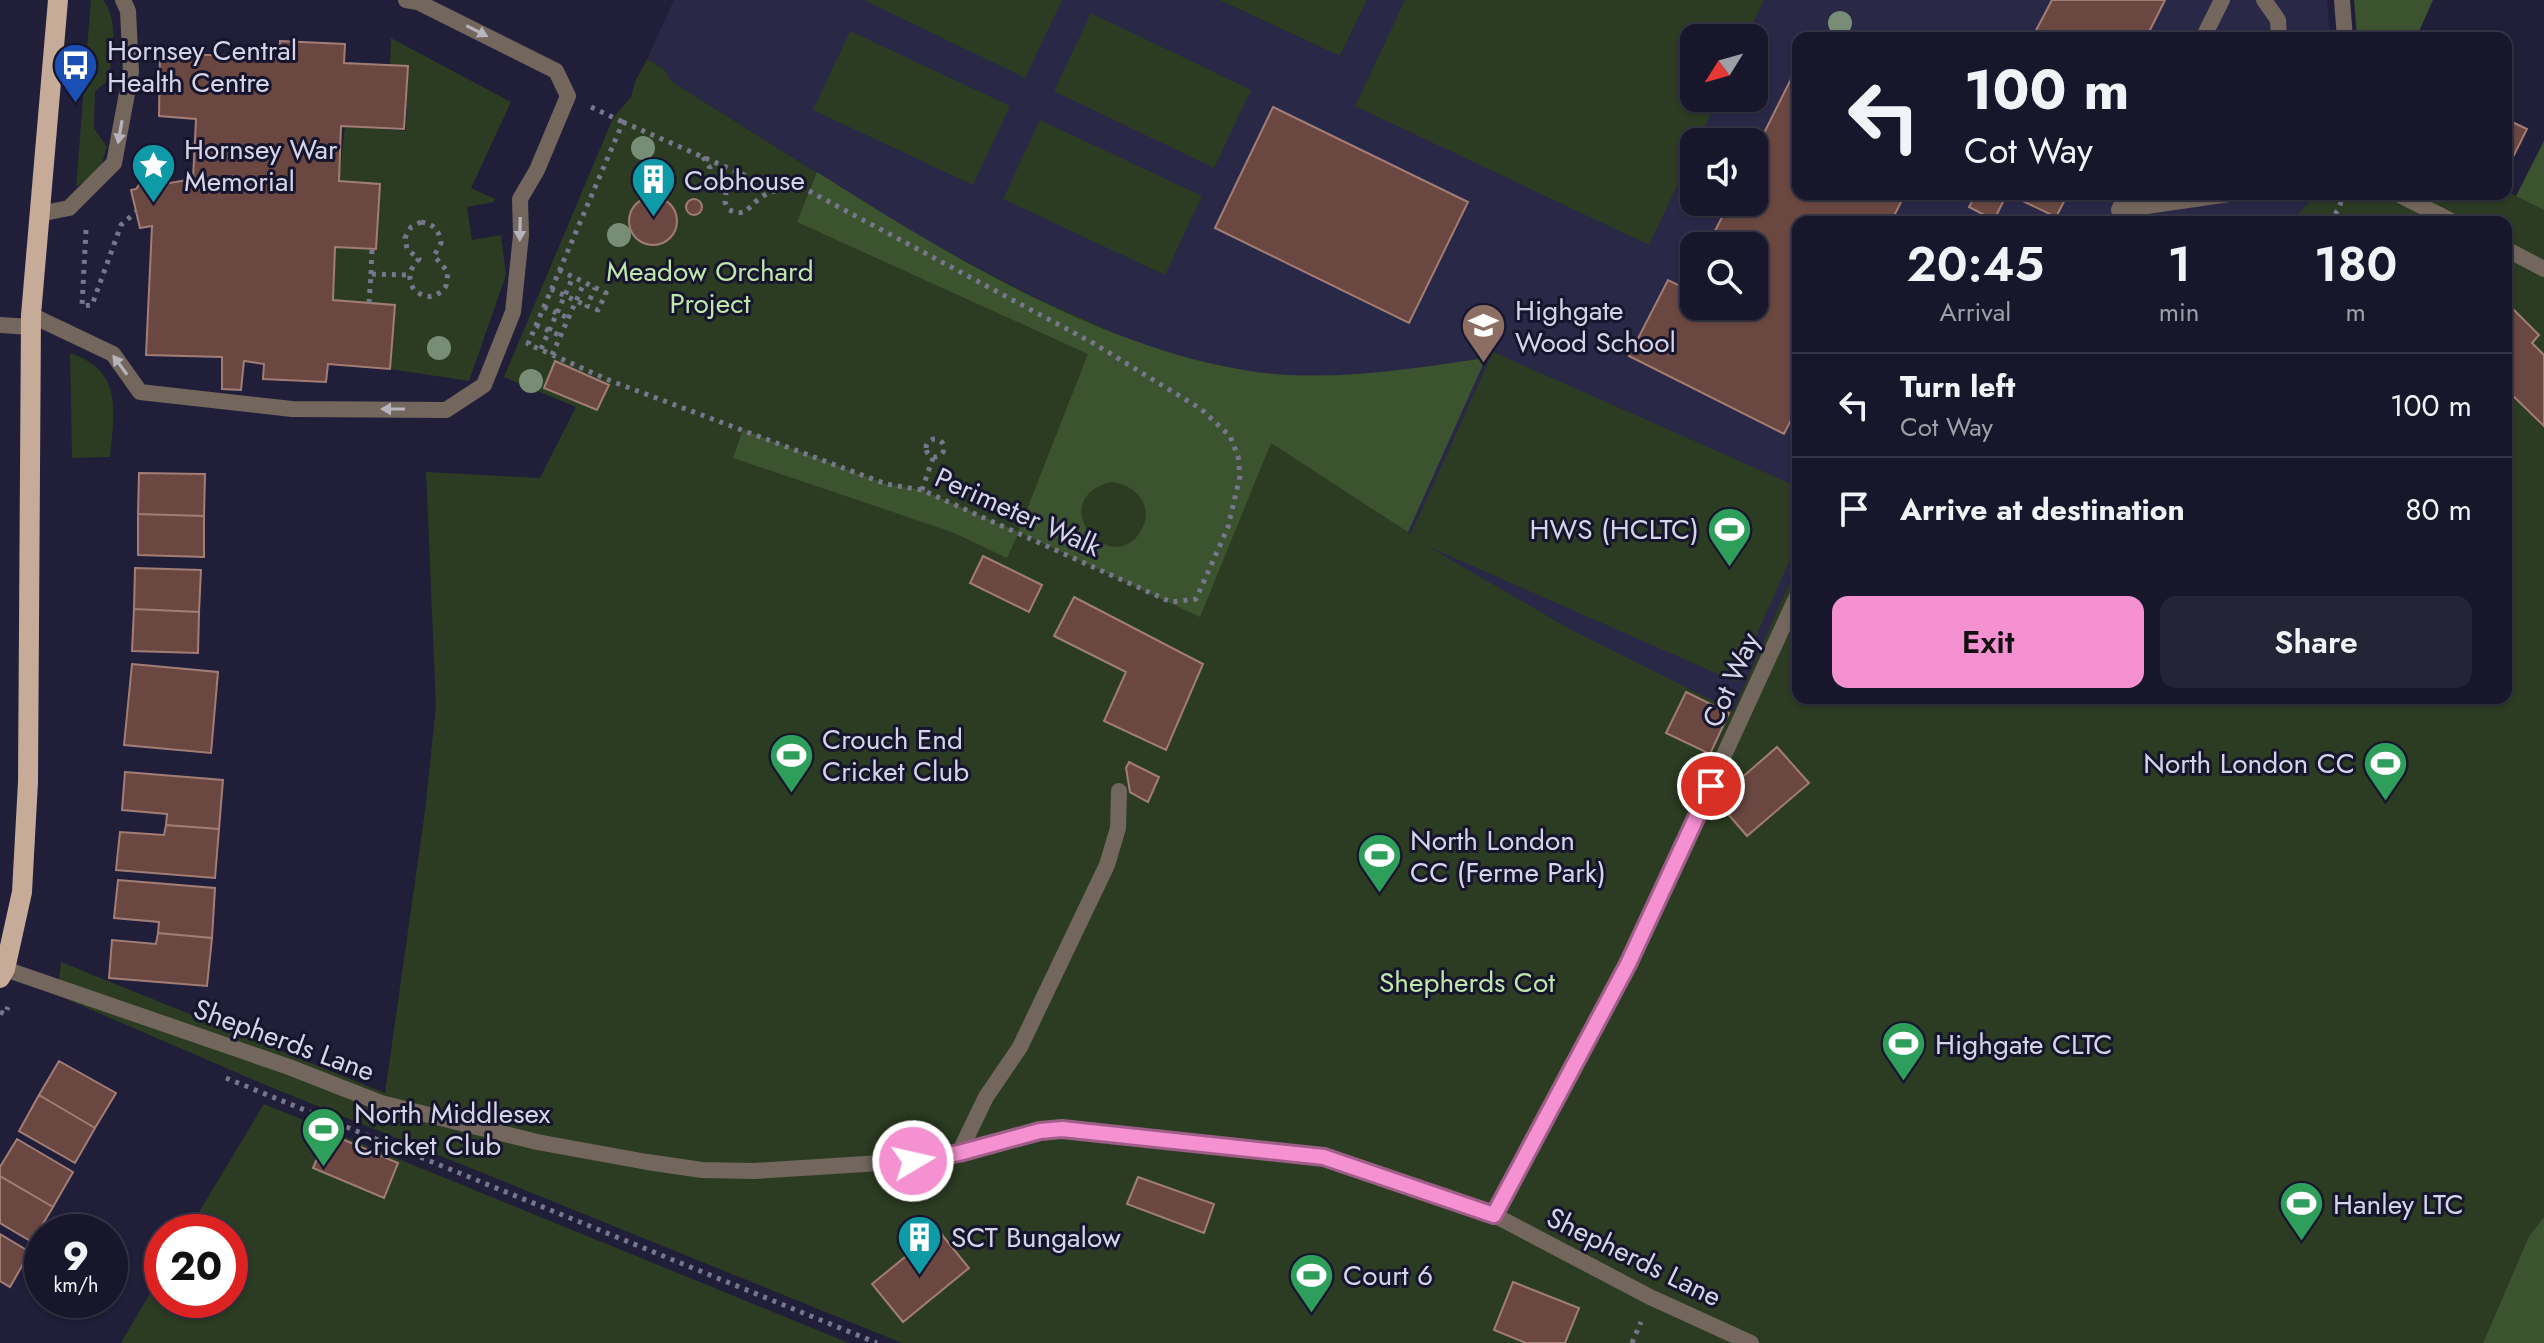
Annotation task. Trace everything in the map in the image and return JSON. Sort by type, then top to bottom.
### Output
[{"type":"main road","points":[[2,974],[22,892],[28,782],[31,321],[58,0]]},
{"type":"street","points":[[38,223],[69,208],[114,163],[131,72],[128,11],[123,0]]},
{"type":"street","points":[[0,325],[31,321],[113,354],[140,392],[154,394],[292,409],[446,410],[484,385],[513,312],[521,235],[520,199],[537,170],[568,96],[556,71],[418,2],[406,0]]},
{"type":"street","points":[[2206,32],[2222,0]]},
{"type":"street","points":[[2264,0],[2278,20],[2279,32]]},
{"type":"street","points":[[2342,0],[2345,32]]},
{"type":"street","points":[[2123,200],[2119,210],[2188,200]]},
{"type":"street","points":[[2410,200],[2441,216]]},
{"type":"street","points":[[2512,252],[2544,269]]},
{"type":"street","name":"Cot Way","points":[[1494,1215],[1628,964],[1792,607]]},
{"type":"street","points":[[959,1153],[986,1097],[1020,1047],[1107,865],[1118,828],[1119,791]]},
{"type":"street","name":"Shepherds Lane","points":[[2,974],[289,1067],[381,1103],[537,1142],[702,1170],[804,1169],[913,1161],[959,1153],[1040,1131],[1062,1129],[1324,1157],[1494,1215],[1650,1297],[1751,1343]]},
{"type":"path","name":"Perimeter Walk","points":[[536,325],[623,122],[760,182],[794,184],[1093,343],[1201,409],[1230,436],[1238,456],[1240,476],[1228,527],[1196,599],[1171,602],[922,490],[886,484],[611,381],[541,349]]},
{"type":"path","points":[[702,156],[710,168],[709,183],[727,192],[725,202],[734,213],[748,211],[766,195],[794,184]]},
{"type":"path","points":[[38,223],[86,230],[82,306],[92,305],[121,225],[136,212]]},
{"type":"path","points":[[421,222],[432,225],[441,243],[434,256],[448,272],[446,286],[441,293],[427,297],[414,290],[409,275],[419,259],[405,246],[407,233],[421,222]]},
{"type":"path","points":[[369,303],[372,248]]},
{"type":"path","points":[[551,289],[598,310],[606,293],[559,270]]},
{"type":"path","points":[[371,274],[409,275]]},
{"type":"path","points":[[561,336],[549,331],[536,325],[528,344],[541,349],[549,331],[556,313],[573,277]]},
{"type":"path","points":[[552,355],[584,283]]},
{"type":"path","points":[[587,306],[595,288]]},
{"type":"path","points":[[543,306],[568,318]]},
{"type":"path","points":[[922,490],[933,458]]},
{"type":"path","points":[[225,1078],[877,1343]]},
{"type":"shaded area","name":"Highgate Wood School","points":[[674,0],[1219,0],[1340,56],[1367,0],[2327,0],[2330,32],[1792,32],[1792,200],[2311,200],[2296,216],[1792,216],[1792,578],[1734,712],[1570,629],[1431,549],[1099,326],[1029,295],[914,234],[671,81],[665,70],[647,59]]},
{"type":"green space","points":[[91,0],[103,0],[113,28],[109,80],[95,91],[94,128],[107,147],[100,170],[76,187]]},
{"type":"green space","points":[[864,0],[1062,0],[1025,78]]},
{"type":"green space","points":[[1219,0],[1367,0],[1340,56]]},
{"type":"green space","points":[[1405,0],[1764,0],[1753,24],[1680,24],[1680,112],[1712,112],[1704,128],[1680,128],[1680,180],[1649,245],[1355,106]]},
{"type":"green space","points":[[2354,0],[2433,0],[2419,32],[2357,32]]},
{"type":"green space","points":[[1091,13],[1251,90],[1214,168],[1054,91]]},
{"type":"green space","points":[[850,31],[1010,106],[973,185],[813,110]]},
{"type":"green space","points":[[391,38],[511,102],[471,188],[495,199],[494,202],[467,207],[472,240],[501,235],[506,275],[469,381],[390,369],[395,305],[333,300],[335,247],[376,248],[380,184],[339,181],[345,126],[406,131],[408,67],[390,66]]},
{"type":"green space","points":[[647,59],[665,70],[671,81],[914,234],[1029,295],[1099,326],[1411,534],[1493,352],[1792,484],[1792,555],[1736,682],[1427,546],[1570,629],[1733,711],[1792,578],[1792,704],[2512,704],[2512,216],[2296,216],[2311,200],[2512,200],[2512,194],[2544,210],[2544,1217],[2529,1236],[2483,1343],[902,1343],[263,1084],[57,995],[61,962],[385,1093],[425,811],[436,706],[426,472],[540,478],[576,407],[504,377],[613,118],[631,97]]},
{"type":"green space","points":[[1040,120],[1202,196],[1165,275],[1003,199]]},
{"type":"green space","points":[[2544,141],[2544,210],[2516,196]]},
{"type":"green space","points":[[817,172],[922,237],[1036,298],[1154,348],[1214,364],[1274,374],[1327,375],[1380,372],[1486,358],[1408,532],[1271,443],[1200,617],[1019,532],[1007,558],[952,532],[733,458],[743,430],[886,484],[922,490],[1018,532],[1088,354],[797,222]],"holes":[[[1110,482],[1119,483],[1140,496],[1146,511],[1142,529],[1130,543],[1115,547],[1101,543],[1090,533],[1083,520],[1082,505],[1091,492]]]},
{"type":"green space","points":[[70,353],[100,371],[112,395],[110,457],[72,458]]},
{"type":"green space","name":"North Middlesex Cricket Club","points":[[264,1104],[849,1343],[121,1343],[144,1304],[144,1318],[248,1318],[248,1214],[198,1214]]},
{"type":"green space","points":[[2544,1217],[2544,1343],[2483,1343],[2529,1236]]},
{"type":"building","points":[[2052,0],[2165,0],[2149,32],[2035,32]]},
{"type":"building","points":[[280,41],[345,44],[344,63],[408,66],[404,129],[341,126],[339,181],[380,184],[376,249],[335,247],[333,300],[395,305],[390,369],[328,364],[326,382],[263,379],[264,364],[244,361],[241,390],[222,389],[222,357],[146,355],[152,226],[140,228],[131,190],[136,189],[143,179],[153,176],[164,184],[193,179],[196,119],[159,116],[160,53],[279,58]]},
{"type":"building","points":[[1792,77],[1792,200],[1902,200],[1894,216],[1792,216],[1792,418],[1784,434],[1629,356],[1668,280],[1680,286],[1680,320],[1768,320],[1768,232],[1714,232],[1723,216],[1768,216],[1766,128]]},
{"type":"building","points":[[1273,107],[1468,202],[1409,323],[1215,228]]},
{"type":"building","points":[[2512,122],[2527,129],[2512,159]]},
{"type":"building","name":"Cobhouse","points":[[653,197],[670,204],[677,221],[670,238],[653,245],[636,238],[629,221],[636,204]]},
{"type":"building","points":[[694,199],[700,201],[700,213],[694,215],[688,213],[686,207],[688,201]]},
{"type":"building","points":[[1973,200],[2004,200],[1996,216],[1986,216],[1969,207]]},
{"type":"building","points":[[2021,200],[2065,200],[2054,216]]},
{"type":"building","points":[[2512,308],[2539,335],[2532,343],[2544,355],[2544,426],[2512,395]]},
{"type":"building","points":[[555,361],[609,385],[597,410],[544,388]]},
{"type":"building","points":[[139,473],[205,474],[204,516],[138,514]]},
{"type":"building","points":[[138,514],[204,516],[204,557],[138,555]]},
{"type":"building","points":[[983,556],[1042,585],[1029,612],[970,583]]},
{"type":"building","points":[[135,568],[201,570],[199,612],[134,609]]},
{"type":"building","points":[[1074,597],[1203,664],[1166,750],[1104,721],[1126,672],[1054,636]]},
{"type":"building","points":[[134,609],[199,612],[198,653],[132,651]]},
{"type":"building","points":[[132,664],[218,672],[211,753],[124,745]]},
{"type":"building","points":[[1686,692],[1729,713],[1710,754],[1666,733]]},
{"type":"building","points":[[1777,747],[1809,783],[1747,836],[1716,800]]},
{"type":"building","points":[[1129,762],[1159,777],[1148,802],[1130,792],[1126,768]]},
{"type":"building","points":[[125,772],[223,780],[219,829],[166,825],[167,814],[122,810]]},
{"type":"building","points":[[166,825],[219,829],[215,878],[116,870],[120,832],[164,835]]},
{"type":"building","points":[[118,880],[215,888],[212,938],[158,933],[159,922],[114,918]]},
{"type":"building","points":[[158,933],[212,938],[207,986],[109,978],[112,940],[156,944]]},
{"type":"building","points":[[59,1061],[116,1093],[95,1128],[39,1095]]},
{"type":"building","points":[[39,1095],[95,1128],[75,1163],[19,1131]]},
{"type":"building","points":[[328,1133],[398,1163],[384,1198],[313,1168]]},
{"type":"building","points":[[17,1139],[73,1172],[53,1207],[0,1176],[0,1167]]},
{"type":"building","points":[[0,1176],[53,1207],[49,1214],[24,1214],[24,1237],[0,1223]]},
{"type":"building","points":[[1138,1177],[1214,1204],[1204,1233],[1127,1204]]},
{"type":"building","name":"SCT Bungalow","points":[[938,1230],[969,1268],[903,1322],[872,1284]]},
{"type":"building","points":[[0,1234],[24,1248],[24,1262],[10,1287],[0,1281]]},
{"type":"building","points":[[1513,1282],[1579,1308],[1565,1343],[1526,1343],[1494,1330]]},
{"type":"place","name":"Hornsey Central Health Centre","points":[[76,105]]},
{"type":"place","name":"Hornsey War Memorial","points":[[153,204]]},
{"type":"place","name":"Cobhouse","points":[[653,219]]},
{"type":"place","name":"Highgate Wood School","points":[[1484,365]]},
{"type":"place","name":"HWS (HCLTC)","points":[[1730,568]]},
{"type":"place","name":"Crouch End Cricket Club","points":[[791,794]]},
{"type":"place","name":"North London CC","points":[[2386,802]]},
{"type":"place","name":"North London CC (Ferme Park)","points":[[1379,895]]},
{"type":"place","name":"Highgate CLTC","points":[[1904,1083]]},
{"type":"place","name":"North Middlesex Cricket Club","points":[[323,1168]]},
{"type":"place","name":"Hanley LTC","points":[[2302,1243]]},
{"type":"place","name":"SCT Bungalow","points":[[920,1276]]},
{"type":"place","name":"Court 6","points":[[1312,1314]]},
{"type":"route","points":[[913,1161],[987,1147],[1040,1131],[1062,1129],[1324,1157],[1494,1215],[1555,1106],[1628,964],[1711,786]]},
{"type":"park label","name":"Meadow Orchard Project","points":[[710,287]]},
{"type":"park label","name":"Shepherds Cot","points":[[1467,982]]}]
